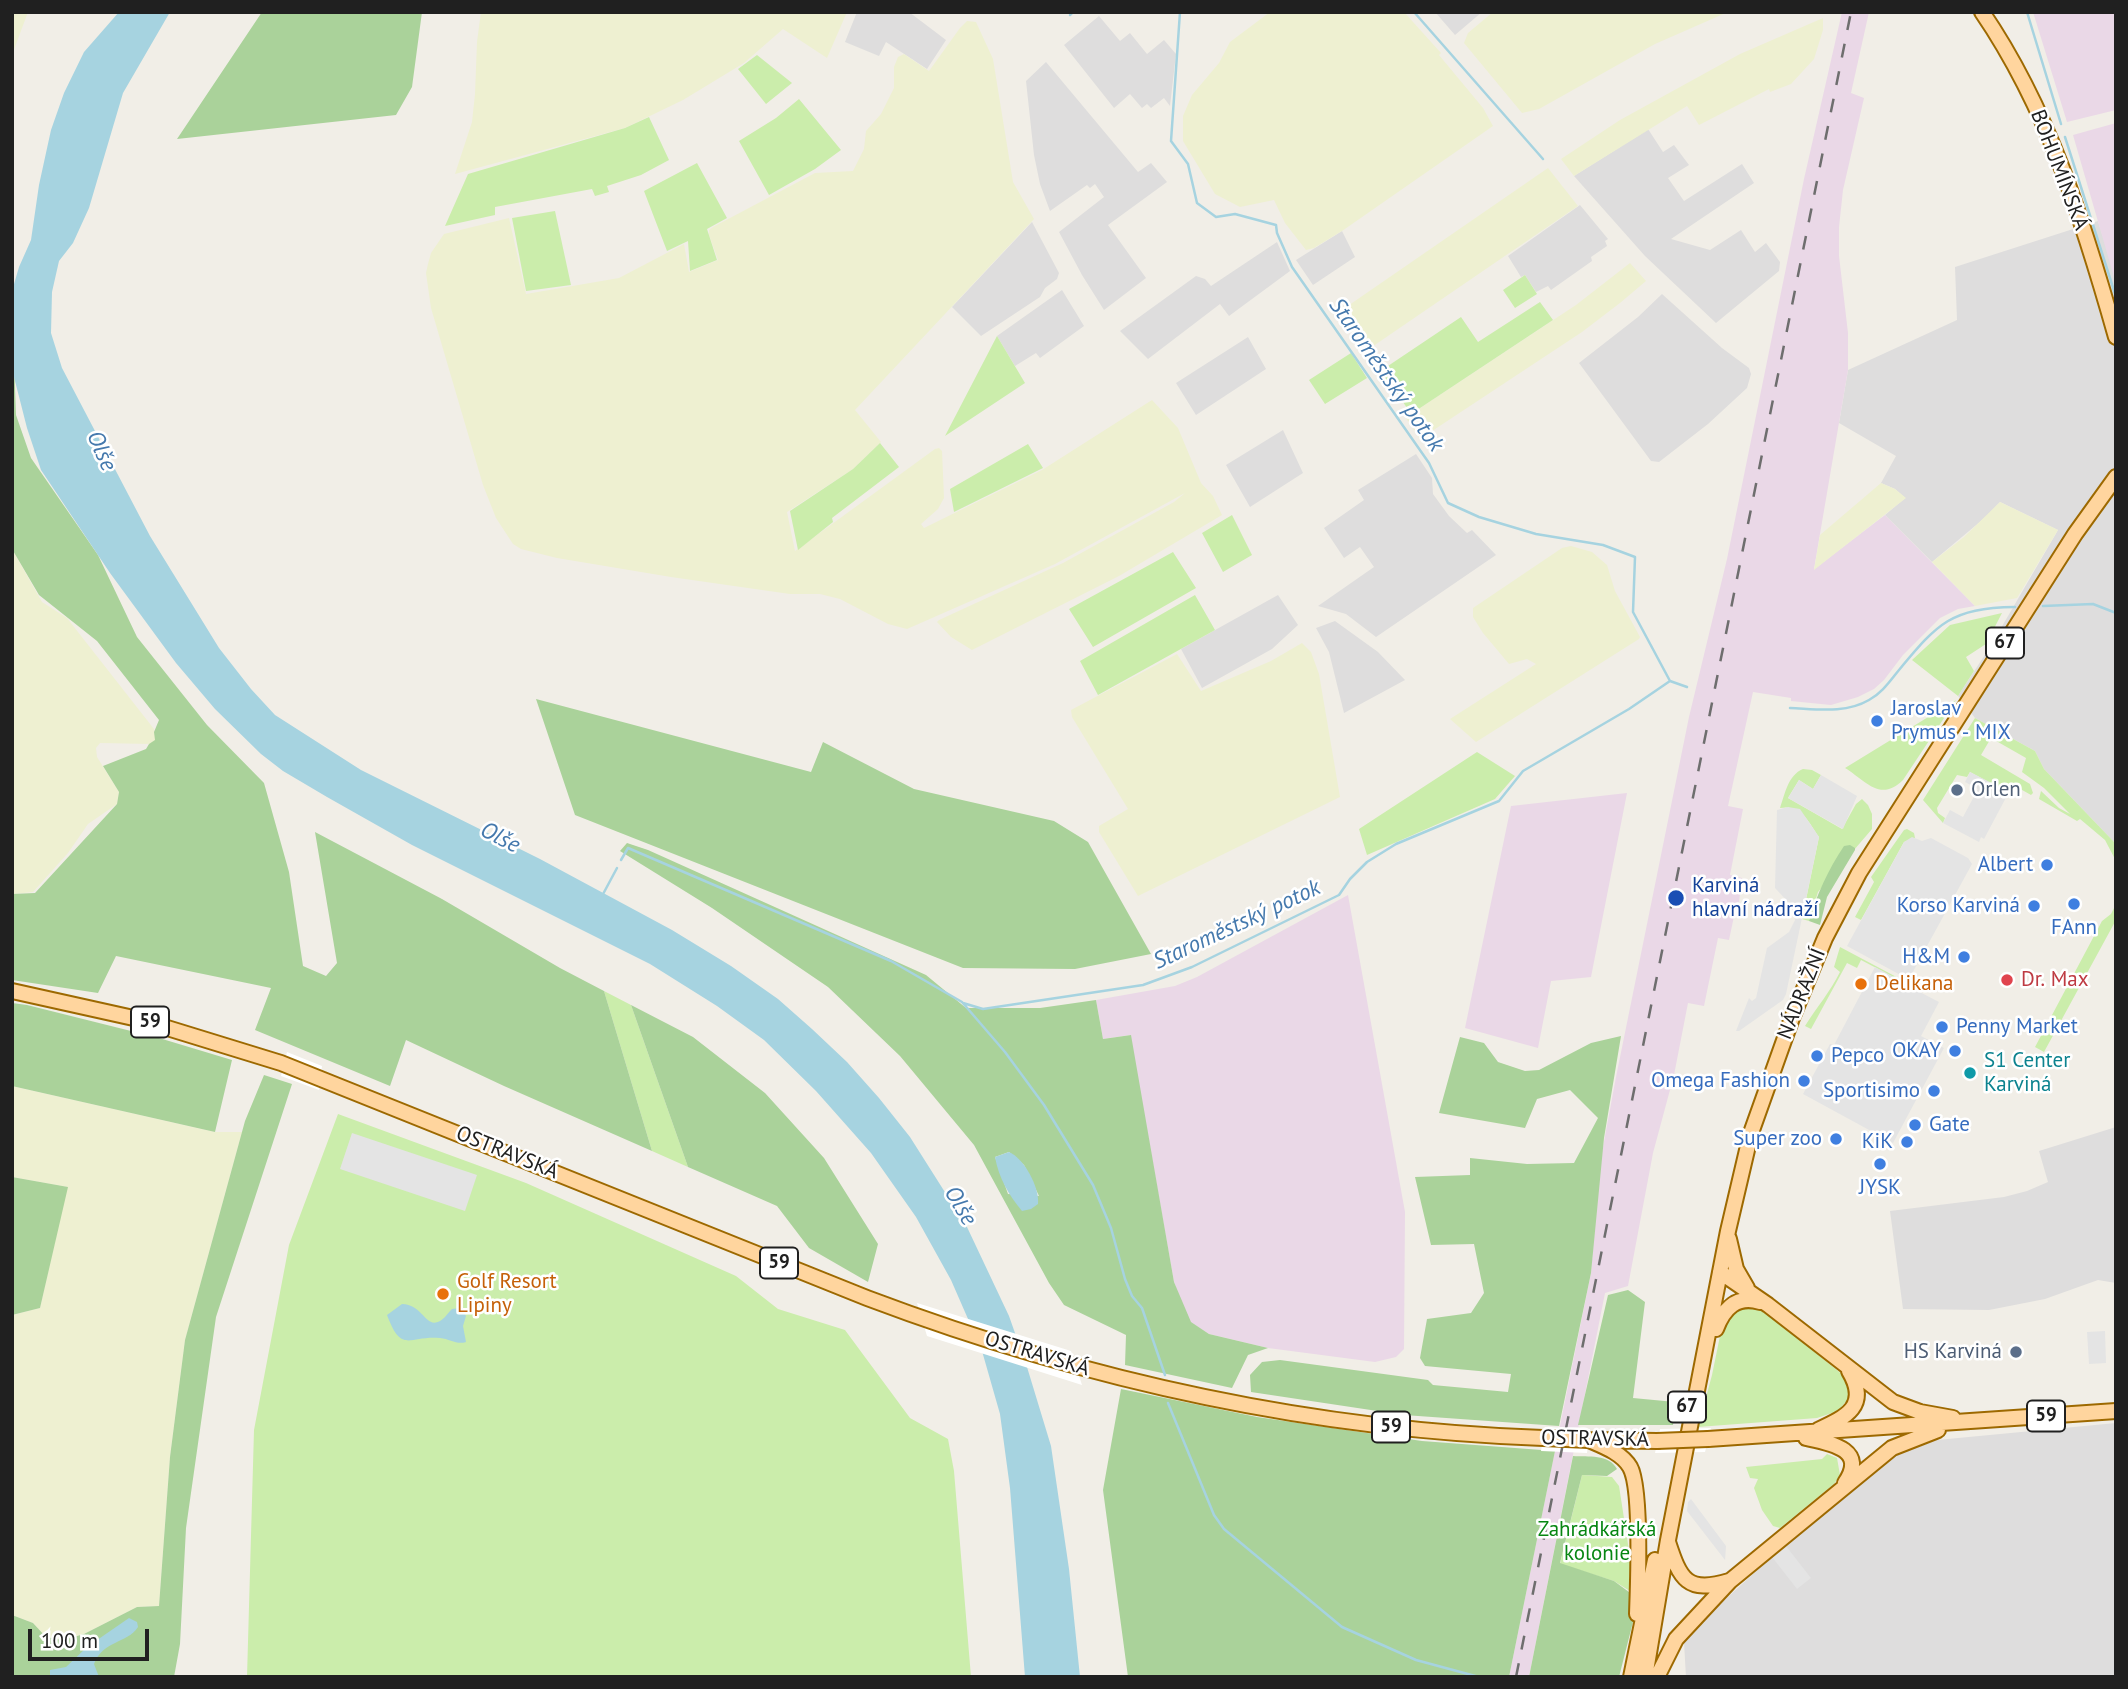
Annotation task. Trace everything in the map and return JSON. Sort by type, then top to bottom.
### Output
[{"type":"main road","name":"BOHUMÍNSKÁ","points":[[1982,12],[2025,87],[2058,155],[2116,337]]},
{"type":"main road","name":"NÁDRAŽNÍ","points":[[1663,1541],[1751,1133],[1800,997],[1841,905],[1897,811],[2076,534],[2116,477]]},
{"type":"main road","name":"OSTRAVSKÁ","points":[[12,991],[152,1022],[284,1064],[835,1286],[922,1318],[1076,1367],[1198,1396],[1315,1417],[1417,1430],[1589,1440],[1708,1440],[2116,1411]]},
{"type":"main road","name":"67","points":[[1728,1231],[1738,1276],[1762,1301]]},
{"type":"main road","name":"67","points":[[1632,1677],[1663,1541],[1713,1289],[1720,1272],[1762,1301],[1846,1367]]},
{"type":"main road","points":[[1704,1360],[1720,1319],[1730,1306],[1737,1301],[1762,1301]]},
{"type":"main road","points":[[1846,1367],[1898,1405],[1920,1412],[1976,1422]]},
{"type":"main road","points":[[1810,1433],[1841,1419],[1852,1409],[1857,1392],[1854,1379],[1846,1367]]},
{"type":"main road","points":[[1657,1677],[1676,1639],[1730,1581],[1896,1445],[1959,1423]]},
{"type":"main road","points":[[1788,1435],[1837,1444],[1844,1449],[1850,1458],[1852,1469],[1842,1487]]},
{"type":"main road","points":[[1589,1440],[1626,1461],[1634,1478],[1638,1572],[1635,1657]]},
{"type":"main road","name":"67","points":[[1646,1677],[1663,1565],[1663,1541]]},
{"type":"main road","points":[[1663,1541],[1679,1572],[1688,1583],[1706,1587],[1730,1581]]},
{"type":"main road","points":[[1663,1565],[1673,1579],[1688,1590],[1712,1600]]},
{"type":"shaded area","points":[[857,12],[909,12],[946,40],[927,69],[886,42],[879,56],[845,42]]},
{"type":"shaded area","points":[[1435,12],[1482,12],[1455,35]]},
{"type":"shaded area","points":[[1842,12],[1869,12],[1851,93],[1864,98],[1843,190],[1839,227],[1839,256],[1848,333],[1848,370],[1814,569],[1885,515],[1975,606],[1958,609],[1940,618],[1903,655],[1884,680],[1858,697],[1831,705],[1791,701],[1791,698],[1753,692],[1728,806],[1743,809],[1730,875],[1742,878],[1739,902],[1729,940],[1718,938],[1704,1006],[1688,1003],[1674,1075],[1653,1153],[1628,1286],[1605,1293],[1529,1677],[1509,1677],[1591,1273],[1600,1163],[1616,1077],[1689,717],[1727,559],[1804,179]]},
{"type":"shaded area","points":[[2033,12],[2116,12],[2116,110],[2067,122]]},
{"type":"shaded area","points":[[1099,16],[1120,41],[1130,33],[1147,54],[1164,40],[1176,54],[1170,106],[1164,98],[1151,108],[1147,104],[1142,108],[1130,94],[1114,108],[1064,45]]},
{"type":"shaded area","points":[[1046,62],[1138,172],[1151,163],[1167,182],[1108,225],[1146,278],[1104,310],[1059,232],[1104,197],[1095,184],[1090,188],[1087,185],[1050,211],[1040,184],[1026,81]]},
{"type":"shaded area","points":[[2116,123],[2116,284],[2073,135]]},
{"type":"shaded area","points":[[1648,129],[1663,152],[1674,145],[1689,165],[1668,178],[1684,201],[1742,164],[1754,183],[1671,239],[1710,250],[1741,230],[1755,252],[1766,243],[1780,262],[1779,271],[1716,323],[1645,256],[1574,176]]},
{"type":"shaded area","points":[[1580,205],[1608,239],[1605,241],[1607,246],[1591,257],[1592,261],[1551,290],[1548,286],[1536,292],[1525,275],[1521,277],[1508,256]]},
{"type":"shaded area","points":[[2098,221],[2116,277],[2116,844],[2044,769],[2035,751],[1975,718],[1958,696],[1990,647],[2058,530],[2000,502],[1932,562],[1885,515],[1905,498],[1895,489],[1881,483],[1896,456],[1839,423],[1848,370],[1957,320],[1955,267]]},
{"type":"shaded area","points":[[1032,222],[1059,273],[1057,279],[1045,288],[1040,297],[981,336],[952,307]]},
{"type":"shaded area","points":[[1342,231],[1355,257],[1313,285],[1296,260]]},
{"type":"shaded area","points":[[1277,242],[1290,271],[1229,316],[1220,304],[1148,359],[1120,331],[1196,276],[1205,279],[1211,286]]},
{"type":"shaded area","points":[[1062,290],[1084,326],[1040,358],[1036,353],[1015,366],[997,336]]},
{"type":"shaded area","points":[[1662,294],[1722,348],[1749,368],[1751,374],[1747,388],[1708,424],[1659,462],[1651,461],[1579,363],[1638,317]]},
{"type":"shaded area","points":[[1248,337],[1266,369],[1196,415],[1176,383]]},
{"type":"shaded area","points":[[1283,430],[1303,473],[1250,507],[1226,465]]},
{"type":"shaded area","points":[[1416,454],[1432,478],[1433,494],[1449,516],[1467,533],[1472,530],[1496,555],[1376,637],[1346,614],[1318,606],[1374,567],[1360,547],[1344,558],[1324,528],[1364,500],[1358,490]]},
{"type":"shaded area","points":[[1278,595],[1298,625],[1272,649],[1202,688],[1181,649]]},
{"type":"shaded area","points":[[1335,621],[1378,652],[1405,680],[1344,713],[1329,652],[1316,628]]},
{"type":"shaded area","points":[[1970,772],[2009,792],[1984,839],[1981,837],[1979,842],[1943,823],[1950,810],[1963,817],[1978,789],[1965,782]]},
{"type":"shaded area","points":[[1821,775],[1857,796],[1843,829],[1788,798],[1799,780],[1813,789]]},
{"type":"shaded area","points":[[1627,793],[1591,977],[1551,981],[1538,1048],[1465,1028],[1511,806]]},
{"type":"shaded area","points":[[1788,807],[1800,809],[1819,837],[1786,994],[1783,1000],[1736,1031],[1749,998],[1752,1001],[1756,998],[1767,948],[1789,932],[1795,920],[1789,903],[1775,888],[1777,810]]},
{"type":"shaded area","points":[[1912,837],[1922,841],[1931,838],[1968,858],[1972,864],[1909,979],[1917,983],[1914,989],[1939,1002],[1921,1036],[1944,1048],[1893,1143],[1803,1094],[1830,1044],[1834,1045],[1875,967],[1901,981],[1900,986],[1906,978],[1847,946],[1904,842]]},
{"type":"shaded area","points":[[1348,895],[1405,1212],[1404,1349],[1396,1357],[1375,1362],[1268,1348],[1209,1334],[1188,1321],[1174,1282],[1130,1035],[1103,1039],[1096,1000],[1175,986],[1197,977]]},
{"type":"shaded area","points":[[2116,1127],[2116,1283],[2098,1280],[2045,1299],[1989,1310],[1903,1309],[1890,1211],[2004,1197],[2027,1191],[2048,1182],[2039,1151]]},
{"type":"shaded area","points":[[352,1133],[477,1175],[465,1211],[340,1169]]},
{"type":"shaded area","points":[[2105,1331],[2106,1363],[2089,1364],[2087,1332]]},
{"type":"shaded area","points":[[2116,1423],[2116,1677],[1686,1677],[1684,1642],[1687,1634],[1796,1535],[1895,1452],[1937,1440]]},
{"type":"shaded area","points":[[1691,1499],[1726,1546],[1725,1560],[1687,1511]]},
{"type":"shaded area","points":[[1786,1546],[1811,1578],[1797,1589],[1772,1557]]},
{"type":"green space","points":[[12,12],[28,12],[12,55]]},
{"type":"green space","points":[[262,12],[422,12],[412,87],[396,115],[177,139]]},
{"type":"green space","points":[[481,12],[847,12],[827,58],[783,29],[744,63],[683,100],[625,128],[455,174],[472,122]]},
{"type":"green space","points":[[1270,12],[1404,12],[1441,53],[1439,55],[1483,108],[1493,126],[1342,231],[1306,250],[1285,223],[1274,200],[1240,207],[1215,194],[1183,141],[1183,116],[1192,95],[1219,63],[1230,42]]},
{"type":"green space","points":[[1493,12],[1728,12],[1655,44],[1539,109],[1522,113],[1464,43],[1468,33]]},
{"type":"green space","points":[[1823,18],[1823,30],[1814,59],[1791,84],[1770,92],[1769,89],[1699,125],[1687,106],[1574,176],[1561,159],[1620,120],[1740,54]]},
{"type":"green space","points":[[967,21],[976,22],[993,59],[1013,182],[1034,219],[855,410],[881,442],[853,469],[787,512],[795,551],[935,449],[942,451],[944,498],[938,509],[921,524],[924,528],[1042,470],[1152,400],[1178,428],[1201,483],[1213,496],[1222,515],[1119,576],[972,650],[951,637],[937,622],[1063,563],[1174,502],[1185,493],[1055,564],[907,629],[888,624],[840,599],[820,594],[790,594],[671,577],[557,558],[521,549],[513,544],[496,518],[483,485],[431,308],[426,273],[431,253],[444,234],[509,218],[526,294],[619,278],[684,244],[689,272],[718,260],[709,235],[709,230],[713,227],[815,173],[853,171],[864,149],[866,131],[881,114],[894,88],[894,67],[898,57],[904,54],[929,71]]},
{"type":"green space","points":[[757,55],[792,83],[766,104],[738,69]]},
{"type":"green space","points":[[799,99],[841,150],[815,169],[769,195],[739,141],[776,118]]},
{"type":"green space","points":[[649,117],[669,160],[641,175],[607,186],[609,192],[595,196],[592,189],[495,207],[495,215],[445,226],[468,174],[625,128]]},
{"type":"green space","points":[[697,163],[727,218],[707,229],[717,260],[690,271],[688,241],[667,251],[644,191]]},
{"type":"green space","points":[[1548,168],[1578,206],[1366,351],[1361,348],[1339,312]]},
{"type":"green space","points":[[555,211],[571,285],[526,291],[512,218]]},
{"type":"green space","points":[[1630,263],[1646,281],[1620,303],[1582,332],[1420,439],[1406,418],[1576,305]]},
{"type":"green space","points":[[1525,275],[1537,294],[1515,308],[1503,290]]},
{"type":"green space","points":[[1540,302],[1553,320],[1411,414],[1395,390],[1389,393],[1376,374],[1461,317],[1478,342]]},
{"type":"green space","points":[[12,305],[16,415],[31,458],[98,555],[137,637],[207,725],[264,783],[289,872],[303,966],[326,976],[337,963],[315,832],[442,899],[604,991],[652,1151],[406,1040],[390,1086],[255,1030],[271,988],[116,956],[98,993],[12,980],[12,894],[35,893],[117,804],[119,792],[103,766],[146,749],[155,740],[154,732],[159,720],[97,641],[39,595],[12,549]]},
{"type":"green space","points":[[997,336],[1025,383],[945,436]]},
{"type":"green space","points":[[1351,353],[1367,378],[1325,404],[1309,380]]},
{"type":"green space","points":[[880,443],[899,467],[832,518],[833,522],[798,550],[790,511],[853,469]]},
{"type":"green space","points":[[1028,444],[1043,468],[954,512],[950,489]]},
{"type":"green space","points":[[1881,483],[1906,498],[1814,570],[1820,535]]},
{"type":"green space","points":[[2000,502],[2058,530],[2017,598],[1975,606],[1932,562],[1964,537]]},
{"type":"green space","points":[[1232,515],[1252,555],[1223,572],[1202,533]]},
{"type":"green space","points":[[1571,546],[1592,552],[1607,565],[1615,591],[1640,637],[1476,742],[1450,719],[1536,664],[1527,659],[1509,664],[1483,633],[1473,617],[1473,608],[1562,548]]},
{"type":"green space","points":[[12,549],[42,602],[67,618],[154,729],[156,740],[151,744],[100,743],[96,748],[97,757],[119,792],[117,804],[88,824],[68,853],[33,892],[14,894]]},
{"type":"green space","points":[[1173,552],[1196,588],[1093,647],[1069,609]]},
{"type":"green space","points":[[1195,595],[1215,630],[1098,695],[1080,661]]},
{"type":"green space","points":[[2002,613],[1986,644],[1966,657],[1974,671],[1958,696],[1912,660],[1950,625]]},
{"type":"green space","points":[[1302,643],[1311,652],[1319,674],[1340,797],[1138,896],[1099,832],[1099,826],[1128,809],[1072,717],[1071,710],[1177,654],[1201,691],[1271,661]]},
{"type":"green space","points":[[536,699],[811,772],[823,742],[914,789],[1054,821],[1088,842],[1151,954],[1075,969],[963,968],[575,815]]},
{"type":"green space","points":[[1956,700],[1903,780],[1895,787],[1887,790],[1873,787],[1845,768]]},
{"type":"green space","points":[[1975,718],[2035,751],[2044,769],[2116,844],[2116,861],[2105,840],[2080,819],[2077,821],[2039,799],[2041,791],[2059,808],[2070,814],[2044,788],[2022,772],[2026,758],[1991,738],[1981,755],[2030,784],[2033,793],[2031,795],[2015,786],[2006,798],[2009,793],[1970,772],[1967,777],[1957,775],[1937,808],[1938,813],[1945,818],[1943,823],[1923,800]]},
{"type":"green space","points":[[1477,752],[1515,776],[1495,799],[1367,855],[1359,829]]},
{"type":"green space","points":[[1803,769],[1821,775],[1813,789],[1799,780],[1788,798],[1842,829],[1856,804],[1862,799],[1872,814],[1872,829],[1818,892],[1809,921],[1802,919],[1819,837],[1799,811],[1780,808],[1790,780]]},
{"type":"green space","points":[[1907,829],[1914,833],[1915,838],[1904,842],[1861,920],[1855,917],[1874,882],[1871,877]]},
{"type":"green space","points":[[627,843],[648,850],[926,975],[966,1008],[1040,1008],[1096,1000],[1103,1039],[1131,1035],[1174,1282],[1191,1322],[1209,1334],[1268,1348],[1248,1355],[1232,1388],[1125,1365],[1126,1335],[1064,1305],[1049,1283],[974,1145],[900,1056],[828,987],[712,908],[620,851]],"holes":[[[1009,1152],[1024,1165],[1039,1196],[1008,1194],[995,1157]]]},
{"type":"green space","points":[[1850,845],[1855,850],[1827,897],[1820,925],[1809,921],[1833,864],[1844,846]]},
{"type":"green space","points":[[2116,904],[2116,920],[2044,1052],[2035,1047],[2102,921],[2111,914]]},
{"type":"green space","points":[[1840,947],[1904,981],[1899,986],[1901,981],[1861,960],[1857,968],[1847,963],[1811,1029],[1805,1026],[1840,972],[1834,967]]},
{"type":"green space","points":[[604,991],[631,1005],[688,1167],[652,1151]]},
{"type":"green space","points":[[12,1003],[159,1038],[232,1060],[215,1132],[12,1086]]},
{"type":"green space","points":[[631,1005],[693,1037],[765,1093],[824,1158],[878,1244],[868,1282],[809,1248],[777,1206],[688,1167]]},
{"type":"green space","points":[[1621,1036],[1604,1138],[1591,1273],[1559,1426],[1404,1415],[1251,1392],[1250,1375],[1262,1362],[1280,1360],[1428,1380],[1433,1385],[1508,1392],[1511,1374],[1425,1366],[1420,1358],[1427,1319],[1471,1313],[1484,1293],[1474,1244],[1431,1245],[1415,1177],[1470,1175],[1470,1158],[1527,1164],[1574,1163],[1598,1118],[1570,1090],[1537,1099],[1525,1128],[1439,1113],[1460,1037],[1484,1043],[1498,1062],[1525,1071],[1539,1070],[1591,1043]]},
{"type":"green space","points":[[264,1075],[292,1084],[216,1317],[186,1528],[180,1644],[174,1677],[12,1677],[12,1615],[33,1623],[46,1637],[63,1640],[84,1634],[137,1607],[159,1606],[170,1457],[185,1340],[245,1121]]},
{"type":"green space","points":[[12,1086],[215,1132],[242,1132],[185,1340],[170,1457],[159,1606],[137,1607],[84,1634],[63,1640],[46,1637],[33,1623],[12,1615],[12,1315],[40,1308],[67,1187],[12,1177]]},
{"type":"green space","points":[[338,1114],[526,1183],[736,1276],[778,1309],[845,1330],[910,1418],[948,1439],[954,1471],[971,1677],[247,1677],[254,1430],[289,1245]]},
{"type":"green space","points":[[12,1177],[68,1187],[40,1308],[12,1315]]},
{"type":"green space","points":[[1628,1290],[1645,1302],[1633,1398],[1675,1402],[1673,1425],[1578,1425],[1608,1295]]},
{"type":"green space","points":[[1741,1306],[1758,1307],[1764,1311],[1843,1375],[1848,1383],[1848,1399],[1838,1411],[1817,1418],[1698,1427],[1721,1331],[1727,1317]]},
{"type":"green space","points":[[1121,1389],[1257,1417],[1422,1441],[1555,1451],[1509,1677],[1128,1677],[1103,1490]]},
{"type":"green space","points":[[1827,1454],[1837,1458],[1840,1475],[1834,1484],[1780,1528],[1773,1526],[1762,1510],[1754,1488],[1758,1479],[1750,1478],[1746,1467],[1822,1459]]},
{"type":"green space","points":[[1573,1456],[1604,1459],[1617,1469],[1607,1476],[1582,1475],[1560,1563],[1614,1581],[1633,1595],[1634,1618],[1619,1677],[1529,1677]]},
{"type":"green space","name":"Zahrádkářská kolonie","points":[[1582,1475],[1612,1477],[1619,1486],[1633,1593],[1614,1581],[1560,1564]]},
{"type":"water","name":"Olše","points":[[119,12],[170,12],[123,93],[89,208],[73,243],[59,261],[52,292],[51,333],[62,368],[150,536],[219,648],[275,715],[361,770],[540,859],[672,930],[731,966],[778,999],[812,1029],[847,1062],[879,1098],[910,1137],[967,1227],[1009,1316],[1027,1367],[1051,1446],[1069,1569],[1080,1677],[1025,1677],[1010,1488],[1000,1414],[982,1351],[951,1280],[916,1217],[871,1153],[816,1091],[764,1040],[717,1006],[650,964],[412,845],[283,771],[261,754],[215,709],[176,663],[110,573],[41,470],[14,377],[12,291],[31,240],[51,130],[64,93],[84,52]]},
{"type":"water","points":[[1009,1152],[1020,1160],[1034,1182],[1038,1204],[1031,1209],[1022,1211],[1002,1180],[995,1157]]},
{"type":"water","points":[[402,1304],[415,1308],[435,1323],[442,1320],[452,1309],[460,1308],[466,1316],[463,1326],[466,1342],[440,1338],[402,1339],[392,1327],[387,1315]]},
{"type":"water","points":[[129,1618],[137,1622],[138,1627],[128,1637],[109,1646],[98,1656],[94,1664],[99,1677],[50,1677],[50,1670],[66,1667],[87,1647]]},
{"type":"pier","points":[[287,1052],[322,1066],[319,1090],[281,1076]]},
{"type":"pier","points":[[917,1303],[1071,1351],[1082,1385],[927,1336]]},
{"type":"pier","points":[[1545,1427],[1590,1429],[1587,1453],[1541,1451]]},
{"type":"pier","points":[[1711,1428],[1705,1452],[1655,1453],[1660,1429]]},
{"type":"waterway","points":[[1070,15],[1073,12]]},
{"type":"waterway","name":"Staroměstský potok","points":[[1180,12],[1171,141],[1188,164],[1197,203],[1216,217],[1235,214],[1276,225],[1292,267],[1429,463],[1448,503],[1479,517],[1536,534],[1603,545],[1635,557],[1633,612],[1670,681],[1687,687]]},
{"type":"waterway","points":[[1414,12],[1543,159]]},
{"type":"waterway","points":[[2027,12],[2061,124]]},
{"type":"waterway","points":[[2065,137],[2116,297]]},
{"type":"waterway","points":[[2043,606],[2093,604],[2116,613]]},
{"type":"waterway","points":[[1790,708],[1830,710],[1860,704],[1882,690],[1925,640],[1948,621],[1975,611],[2015,607]]},
{"type":"waterway","name":"Staroměstský potok","points":[[963,1003],[983,1009],[1143,985],[1192,967],[1339,895],[1367,862],[1396,844],[1499,801],[1523,771],[1629,709],[1670,681]]},
{"type":"waterway","points":[[621,860],[628,848],[891,961],[962,1002],[1005,1052],[1044,1105],[1093,1185],[1111,1228],[1125,1279],[1132,1296],[1142,1308],[1165,1375]]},
{"type":"waterway","points":[[602,896],[617,868]]},
{"type":"waterway","points":[[1168,1403],[1214,1515],[1224,1529],[1342,1627],[1416,1660],[1479,1677]]},
{"type":"railway","points":[[1516,1677],[1851,12]]},
{"type":"place","name":"Jaroslav Prymus - MIX","points":[[1877,721]]},
{"type":"place","name":"Orlen","points":[[1957,790]]},
{"type":"place","name":"Albert","points":[[2047,865]]},
{"type":"place","name":"Karviná hlavní nádraží","points":[[1676,898]]},
{"type":"place","name":"FAnn","points":[[2074,904]]},
{"type":"place","name":"Korso Karviná","points":[[2034,906]]},
{"type":"place","name":"H&M","points":[[1964,957]]},
{"type":"place","name":"Dr. Max","points":[[2007,980]]},
{"type":"place","name":"Delikana","points":[[1861,984]]},
{"type":"place","name":"Penny Market","points":[[1942,1027]]},
{"type":"place","name":"OKAY","points":[[1955,1051]]},
{"type":"place","name":"Pepco","points":[[1817,1056]]},
{"type":"place","name":"S1 Center Karviná","points":[[1970,1073]]},
{"type":"place","name":"Omega Fashion","points":[[1804,1081]]},
{"type":"place","name":"Sportisimo","points":[[1934,1091]]},
{"type":"place","name":"Gate","points":[[1915,1125]]},
{"type":"place","name":"Super zoo","points":[[1836,1139]]},
{"type":"place","name":"KiK","points":[[1907,1142]]},
{"type":"place","name":"JYSK","points":[[1880,1164]]},
{"type":"place","name":"Golf Resort Lipiny","points":[[443,1294]]},
{"type":"place","name":"HS Karviná","points":[[2016,1352]]}]
